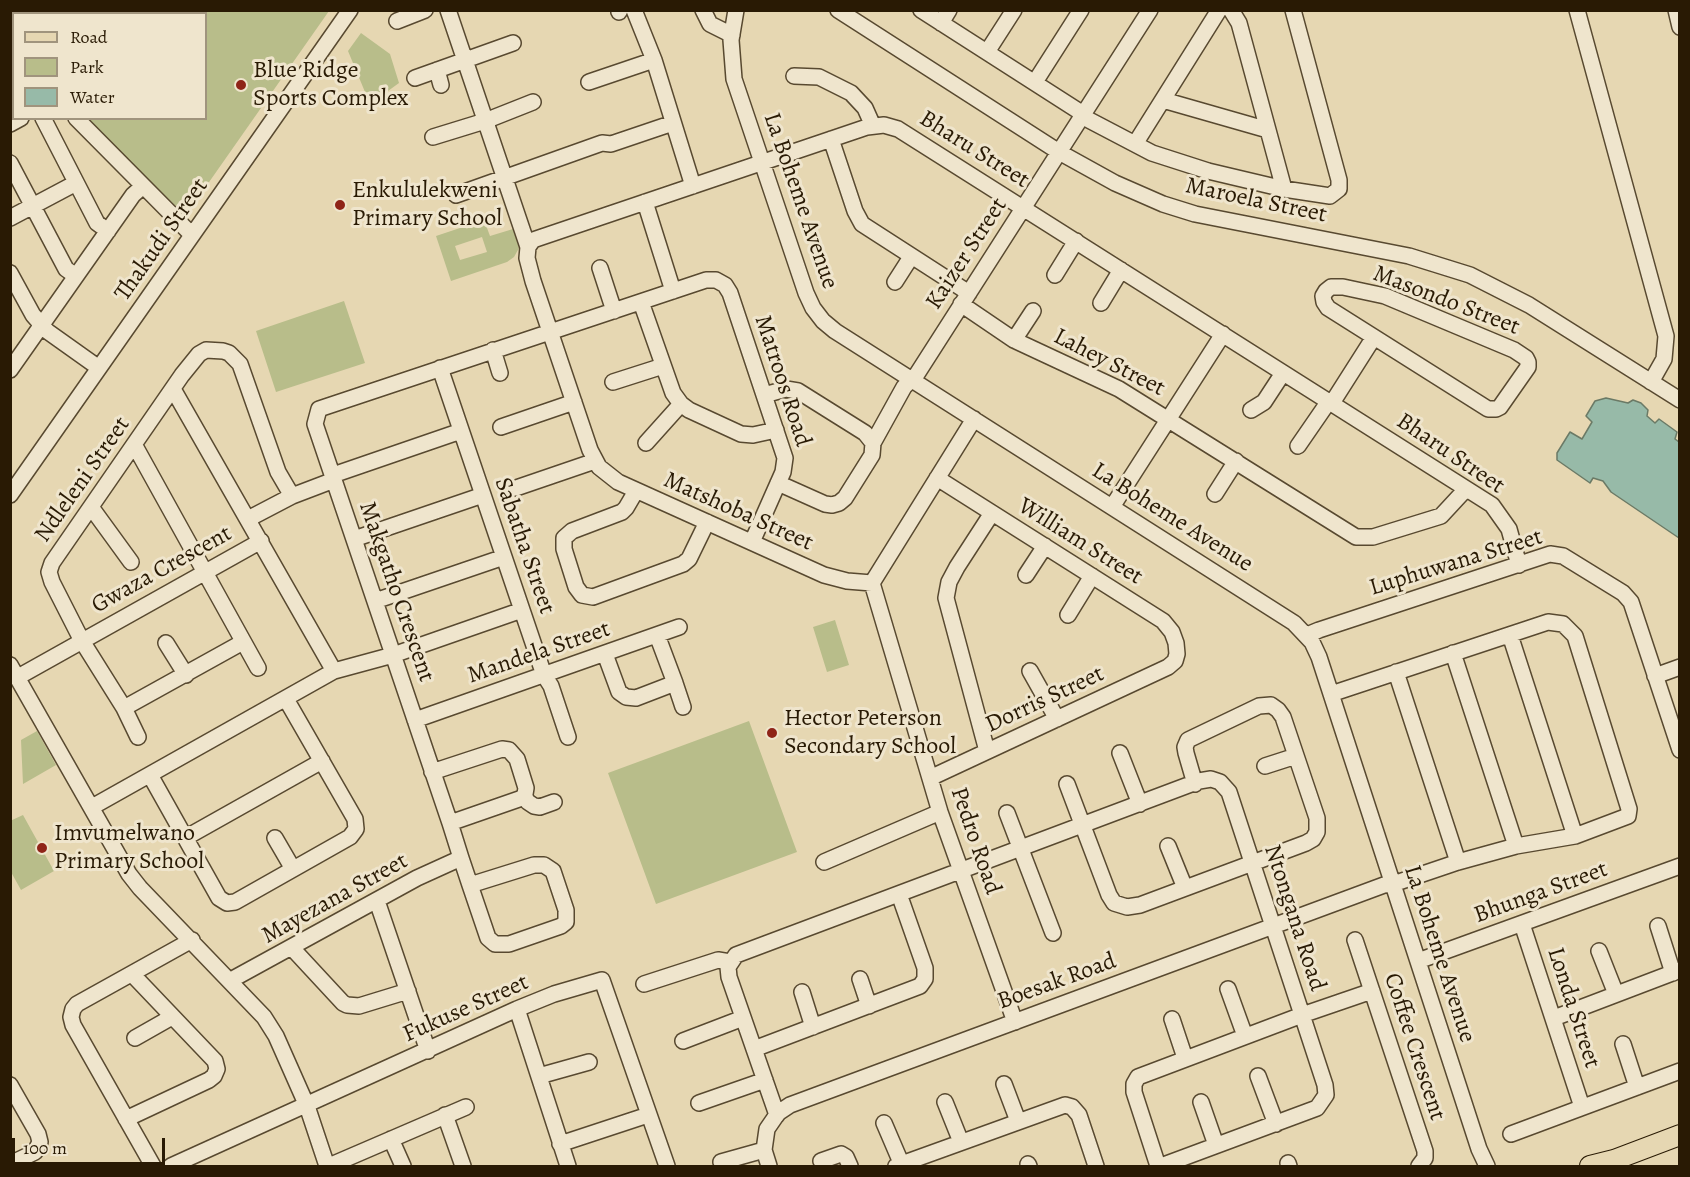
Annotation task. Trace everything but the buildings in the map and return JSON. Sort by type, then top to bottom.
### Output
[{"type":"main road","points":[[1590,1167],[1608,1163],[1680,1135]]},
{"type":"street","name":"Thakudi Street","points":[[10,495],[350,10]]},
{"type":"street","points":[[396,21],[425,10]]},
{"type":"street","name":"Matshoba Street","points":[[448,10],[528,247],[528,266],[594,461],[611,478],[636,491],[824,575],[872,583]]},
{"type":"street","points":[[703,10],[711,24],[732,35]]},
{"type":"street","name":"Maroela Street","points":[[838,10],[1059,152],[1123,187],[1163,204],[1195,214],[1409,256],[1470,275],[1529,305],[1680,400]]},
{"type":"street","points":[[921,10],[945,17],[987,52],[1089,120],[1152,153],[1284,189],[1327,196],[1336,192],[1340,184],[1293,10]]},
{"type":"street","points":[[987,52],[1014,10]]},
{"type":"street","points":[[1035,82],[1081,10]]},
{"type":"street","name":"Kaizer Street","points":[[778,483],[825,504],[839,503],[845,498],[872,455],[873,443],[904,387],[917,374],[1150,10]]},
{"type":"street","points":[[1135,144],[1219,10]]},
{"type":"street","points":[[1231,10],[1239,23],[1284,189]]},
{"type":"street","points":[[1577,10],[1666,336],[1664,359],[1651,382]]},
{"type":"street","points":[[1676,10],[1680,27]]},
{"type":"street","points":[[624,11],[654,60],[693,186]]},
{"type":"street","name":"La Boheme Avenue","points":[[737,12],[731,53],[734,79],[806,293],[813,308],[823,321],[835,331],[1294,623],[1307,635],[1316,649],[1331,693],[1483,1162]]},
{"type":"street","points":[[415,78],[513,43]]},
{"type":"street","points":[[589,81],[654,60]]},
{"type":"street","points":[[437,70],[441,85]]},
{"type":"street","points":[[794,76],[819,76],[851,93],[866,108],[873,126]]},
{"type":"street","points":[[1162,100],[1268,130]]},
{"type":"street","points":[[433,137],[485,121],[533,102]]},
{"type":"street","points":[[44,120],[97,223],[108,231]]},
{"type":"street","points":[[78,120],[192,235]]},
{"type":"street","points":[[456,195],[602,142],[611,144],[673,123]]},
{"type":"street","name":"Bharu Street","points":[[528,247],[533,240],[645,202],[873,126],[890,126],[905,132],[1492,505],[1509,529],[1519,565]]},
{"type":"street","name":"Lahey Street","points":[[831,140],[855,211],[862,224],[911,257],[1014,340],[1119,389],[1356,537],[1364,539],[1441,516],[1466,489]]},
{"type":"street","points":[[10,163],[66,269],[76,276]]},
{"type":"street","points":[[10,218],[76,183]]},
{"type":"street","points":[[10,370],[133,195],[143,186]]},
{"type":"street","points":[[645,202],[673,291]]},
{"type":"street","points":[[1055,275],[1076,241]]},
{"type":"street","points":[[895,282],[911,257]]},
{"type":"street","points":[[600,268],[614,311]]},
{"type":"street","points":[[1101,303],[1121,270]]},
{"type":"street","points":[[10,273],[15,293],[47,331],[99,368]]},
{"type":"street","name":"Matroos Road","points":[[550,332],[711,280],[721,282],[728,288],[785,458],[785,467],[752,542]]},
{"type":"street","name":"Masondo Street","points":[[1332,287],[1343,287],[1385,296],[1514,350],[1526,358],[1528,367],[1505,402],[1500,407],[1491,409],[1374,337],[1328,308],[1323,299],[1326,291],[1332,287]]},
{"type":"street","points":[[640,302],[675,397],[681,404],[741,434],[753,435],[776,430]]},
{"type":"street","points":[[1014,340],[1033,311]]},
{"type":"street","name":"Makgatho Crescent","points":[[470,885],[534,865],[544,865],[553,871],[566,910],[566,921],[561,926],[508,945],[495,944],[488,938],[470,885],[461,858],[450,823],[315,424],[319,410],[550,332]]},
{"type":"street","points":[[1112,507],[1223,334]]},
{"type":"street","points":[[1298,446],[1374,337]]},
{"type":"street","name":"Ndleleni Street","points":[[82,641],[52,582],[50,572],[52,563],[199,354],[206,350],[223,351],[230,353],[240,364],[278,472],[292,496]]},
{"type":"street","points":[[493,351],[500,374]]},
{"type":"street","points":[[613,382],[663,366]]},
{"type":"street","name":"Sabatha Street","points":[[440,368],[544,675],[551,686],[568,737]]},
{"type":"street","points":[[1251,410],[1264,402],[1283,373]]},
{"type":"street","points":[[173,389],[261,541]]},
{"type":"street","points":[[764,395],[786,389],[798,391],[865,433],[873,443]]},
{"type":"street","points":[[501,427],[574,402]]},
{"type":"street","points":[[646,443],[681,404]]},
{"type":"street","points":[[872,583],[975,419]]},
{"type":"street","points":[[248,519],[333,477],[461,431]]},
{"type":"street","points":[[135,446],[258,668]]},
{"type":"street","points":[[516,488],[594,461]]},
{"type":"street","points":[[1215,494],[1236,461]]},
{"type":"street","name":"William Street","points":[[937,478],[1163,621],[1172,632],[1176,643],[1176,659]]},
{"type":"street","points":[[636,491],[624,510],[573,531],[564,538],[564,549],[576,587],[582,595],[593,597],[683,564],[689,559],[707,522]]},
{"type":"street","points":[[354,539],[483,495]]},
{"type":"street","points":[[91,507],[131,562]]},
{"type":"street","points":[[987,751],[946,598],[949,582],[957,567],[992,513]]},
{"type":"street","name":"Gwaza Crescent","points":[[14,671],[82,641],[261,541],[334,672]]},
{"type":"street","points":[[1026,576],[1045,546]]},
{"type":"street","name":"Luphuwana Street","points":[[1307,635],[1550,554],[1563,556],[1626,596],[1633,606],[1680,750]]},
{"type":"street","points":[[375,601],[504,557]]},
{"type":"street","points":[[1068,615],[1092,576]]},
{"type":"street","name":"Pedro Road","points":[[872,583],[940,812],[1015,1022]]},
{"type":"street","points":[[92,807],[334,672],[393,655],[522,610]]},
{"type":"street","name":"Boesak Road","points":[[777,1115],[790,1105],[1384,885],[1516,846],[1575,836],[1628,816],[1629,813],[1575,636],[1568,627],[1553,622],[1510,635]]},
{"type":"street","name":"Mandela Street","points":[[415,720],[679,627]]},
{"type":"street","points":[[657,635],[683,707]]},
{"type":"street","points":[[1331,693],[1510,635],[1575,836]]},
{"type":"street","points":[[82,641],[124,708],[138,737]]},
{"type":"street","points":[[124,708],[243,642]]},
{"type":"street","points":[[166,643],[186,675]]},
{"type":"street","points":[[1453,653],[1516,846]]},
{"type":"street","points":[[605,654],[618,689],[626,697],[636,698],[675,684]]},
{"type":"street","name":"Dorris Street","points":[[930,778],[1168,667],[1176,659]]},
{"type":"street","points":[[1655,676],[1680,668]]},
{"type":"street","points":[[14,671],[129,874],[264,1017],[276,1036],[307,1106],[328,1167],[466,1107]]},
{"type":"street","points":[[1030,671],[1057,719]]},
{"type":"street","points":[[1396,672],[1458,862]]},
{"type":"street","points":[[150,776],[219,898],[227,903],[235,902],[350,837],[356,829],[355,819],[286,699]]},
{"type":"street","points":[[1067,784],[1113,903],[1127,907],[1140,905],[1306,843],[1313,839],[1317,832],[1317,818],[1281,713],[1271,705],[1259,706],[1188,740],[1185,747],[1195,784]]},
{"type":"street","points":[[432,772],[498,749],[513,752],[517,759],[526,785],[524,796],[519,800],[450,823]]},
{"type":"street","points":[[1120,753],[1140,804]]},
{"type":"street","points":[[1265,766],[1296,756]]},
{"type":"street","points":[[185,838],[321,761]]},
{"type":"street","name":"Ntongana Road","points":[[644,984],[718,960],[730,962],[740,953],[1199,781],[1211,779],[1220,782],[1226,788],[1252,864],[1325,1085],[1326,1095],[1317,1108],[1160,1167]]},
{"type":"street","points":[[524,796],[534,806],[540,807],[554,802]]},
{"type":"street","points":[[824,862],[940,812]]},
{"type":"street","points":[[1007,813],[1053,933]]},
{"type":"street","points":[[275,838],[293,869]]},
{"type":"street","points":[[1168,846],[1185,888]]},
{"type":"street","name":"Mayezana Street","points":[[231,980],[417,878],[461,858]]},
{"type":"street","name":"Bhunga Street","points":[[1418,961],[1680,866]]},
{"type":"street","points":[[754,1049],[916,989],[925,979],[926,968],[899,894]]},
{"type":"street","points":[[377,901],[428,1051]]},
{"type":"street","name":"Londa Street","points":[[1522,924],[1582,1107]]},
{"type":"street","points":[[1554,1017],[1676,971],[1658,926]]},
{"type":"street","points":[[153,1167],[70,1017],[77,1004],[192,940]]},
{"type":"street","name":"Coffee Crescent","points":[[1354,940],[1425,1151],[1425,1158],[1419,1167]]},
{"type":"street","points":[[292,948],[347,1005],[359,1006],[408,991]]},
{"type":"street","points":[[1599,951],[1616,994]]},
{"type":"street","points":[[730,962],[729,977],[777,1115],[767,1129],[764,1150],[769,1167]]},
{"type":"street","points":[[126,1119],[209,1080],[216,1072],[215,1061],[132,974]]},
{"type":"street","points":[[860,979],[869,1006]]},
{"type":"street","name":"Fukuse Street","points":[[171,1167],[517,1009],[554,994],[602,980],[667,1167]]},
{"type":"street","points":[[1228,989],[1245,1036]]},
{"type":"street","points":[[1160,1167],[1139,1109],[1134,1084],[1141,1075],[1302,1014],[1372,991]]},
{"type":"street","points":[[802,992],[813,1028]]},
{"type":"street","points":[[517,1009],[568,1167]]},
{"type":"street","points":[[135,1038],[172,1017]]},
{"type":"street","points":[[683,1041],[743,1018]]},
{"type":"street","points":[[1172,1019],[1185,1058]]},
{"type":"street","points":[[1623,1044],[1637,1087]]},
{"type":"street","points":[[538,1076],[589,1062]]},
{"type":"street","name":"Londa Street","points":[[1511,1134],[1680,1071]]},
{"type":"street","points":[[1258,1076],[1276,1124]]},
{"type":"street","points":[[699,1103],[765,1080]]},
{"type":"street","points":[[1004,1084],[1018,1121]]},
{"type":"street","points":[[10,1085],[38,1134],[40,1142],[35,1152],[10,1164]]},
{"type":"street","points":[[945,1102],[961,1142]]},
{"type":"street","points":[[1201,1102],[1216,1145]]},
{"type":"street","points":[[884,1123],[899,1166],[1061,1105],[1072,1107],[1079,1115],[1096,1167]]},
{"type":"street","points":[[445,1115],[463,1167]]},
{"type":"street","points":[[560,1144],[648,1115]]},
{"type":"street","points":[[391,1139],[404,1167]]},
{"type":"street","points":[[721,1162],[764,1150]]},
{"type":"street","points":[[821,1161],[841,1154],[846,1156],[850,1167]]},
{"type":"green space","name":"Blue Ridge Sports Complex","points":[[10,11],[329,11],[200,195],[192,190],[179,209],[85,120],[207,120],[207,12],[12,12],[12,50]]},
{"type":"green space","points":[[361,33],[390,54],[399,83],[370,104],[348,51]]},
{"type":"green space","points":[[484,220],[490,236],[513,229],[519,248],[514,257],[507,262],[451,281],[436,236]],"holes":[[[482,237],[487,252],[460,260],[455,246]]]},
{"type":"green space","points":[[344,301],[365,363],[276,392],[256,331]]},
{"type":"green space","points":[[835,620],[849,665],[827,672],[813,627]]},
{"type":"green space","points":[[749,721],[797,852],[656,904],[608,773]]},
{"type":"green space","points":[[37,731],[56,765],[23,784],[21,740]]},
{"type":"green space","points":[[23,815],[54,871],[21,890],[11,872],[10,821]]},
{"type":"water","points":[[1606,398],[1628,403],[1633,400],[1641,403],[1648,410],[1647,416],[1655,423],[1659,419],[1677,432],[1675,439],[1679,442],[1679,538],[1611,492],[1603,481],[1593,478],[1590,483],[1557,460],[1557,453],[1570,432],[1582,439],[1592,422],[1586,416],[1595,401]]},
{"type":"place","name":"Blue Ridge Sports Complex","points":[[241,85]]},
{"type":"place","name":"Enkululekweni Primary School","points":[[340,205]]},
{"type":"place","name":"Hector Peterson Secondary School","points":[[772,733]]},
{"type":"place","name":"Imvumelwano Primary School","points":[[42,848]]}]
